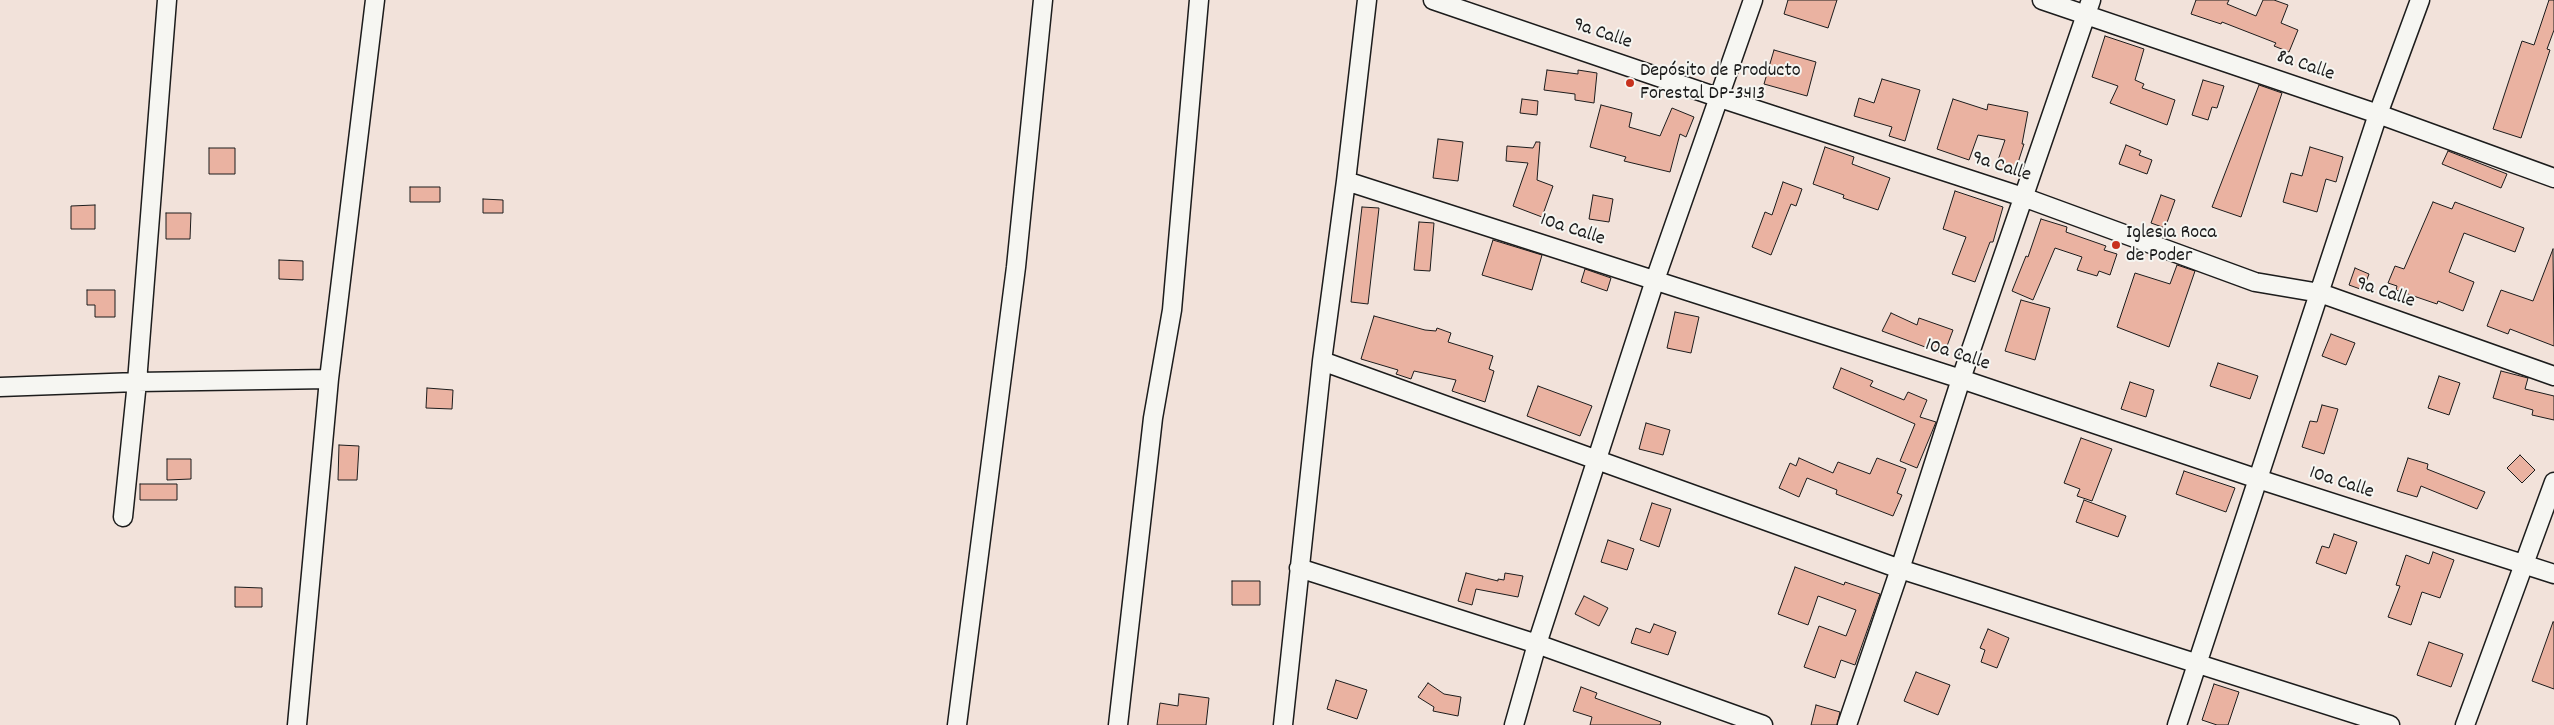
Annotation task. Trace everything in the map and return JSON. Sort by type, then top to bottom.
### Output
[{"type":"street","points":[[123,517],[137,382],[167,0]]},
{"type":"street","points":[[297,725],[329,379],[375,0]]},
{"type":"street","points":[[956,725],[1016,267],[1043,0]]},
{"type":"street","points":[[1118,725],[1153,418],[1172,310],[1199,0]]},
{"type":"street","points":[[1282,725],[1322,362],[1367,0]]},
{"type":"street","name":"9a Calle","points":[[1433,0],[1720,98],[2023,197],[2255,282],[2320,294],[2554,376]]},
{"type":"street","points":[[1514,725],[1536,644],[1655,280],[1753,0]]},
{"type":"street","name":"8a Calle","points":[[2042,0],[2089,8],[2554,178]]},
{"type":"street","points":[[2177,725],[2378,114],[2420,0]]},
{"type":"street","points":[[1847,725],[1900,569],[1961,379],[2089,8]]},
{"type":"street","name":"10a Calle","points":[[1346,181],[1961,379],[2258,479],[2554,574]]},
{"type":"street","points":[[1322,362],[1900,569],[2390,725]]},
{"type":"street","points":[[0,388],[137,382],[329,379]]},
{"type":"street","points":[[2465,725],[2554,482]]},
{"type":"street","points":[[1299,568],[1536,644],[1763,725]]},
{"type":"building","points":[[1788,0],[1837,0],[1828,28],[1784,14]]},
{"type":"building","points":[[2196,0],[2229,0],[2227,4],[2256,16],[2263,0],[2274,0],[2288,5],[2281,23],[2298,30],[2289,52],[2274,46],[2276,43],[2222,22],[2221,24],[2191,14]]},
{"type":"building","points":[[2549,0],[2554,0],[2554,30],[2547,49],[2550,50],[2521,138],[2493,129],[2522,41],[2534,45]]},
{"type":"building","points":[[2105,36],[2144,49],[2135,80],[2144,84],[2142,88],[2175,100],[2167,125],[2110,103],[2118,86],[2092,77]]},
{"type":"building","points":[[1774,50],[1816,62],[1807,96],[1764,84]]},
{"type":"building","points":[[1547,70],[1578,74],[1578,70],[1597,73],[1594,103],[1575,100],[1575,94],[1544,90]]},
{"type":"building","points":[[1882,79],[1920,90],[1905,141],[1889,136],[1892,127],[1854,116],[1859,98],[1874,103]]},
{"type":"building","points":[[2203,80],[2224,86],[2217,108],[2212,107],[2208,120],[2192,115]]},
{"type":"building","points":[[2259,85],[2282,93],[2241,217],[2212,207]]},
{"type":"building","points":[[1522,99],[1538,101],[1537,115],[1520,113]]},
{"type":"building","points":[[1953,99],[1987,110],[1988,104],[2028,112],[2022,144],[2024,144],[2015,172],[1996,166],[2005,140],[1978,135],[1969,160],[1937,149]]},
{"type":"building","points":[[1601,105],[1632,113],[1629,127],[1660,136],[1672,108],[1694,117],[1686,137],[1680,134],[1670,172],[1624,161],[1626,157],[1590,147]]},
{"type":"building","points":[[1438,139],[1463,142],[1458,181],[1433,178]]},
{"type":"building","points":[[1536,142],[1540,142],[1537,180],[1553,186],[1542,217],[1513,206],[1528,163],[1506,161],[1507,146],[1533,148]]},
{"type":"building","points":[[2126,145],[2141,151],[2139,155],[2152,160],[2147,174],[2119,164]]},
{"type":"building","points":[[1825,147],[1854,157],[1852,164],[1890,178],[1878,210],[1843,198],[1844,195],[1813,184]]},
{"type":"building","points":[[2310,147],[2343,157],[2336,182],[2326,179],[2317,212],[2283,202],[2291,173],[2302,176]]},
{"type":"building","points":[[209,148],[235,148],[235,174],[209,174]]},
{"type":"building","points":[[2448,151],[2507,174],[2501,188],[2442,164]]},
{"type":"building","points":[[1783,182],[1802,189],[1796,206],[1791,204],[1771,255],[1752,247],[1765,212],[1772,215]]},
{"type":"building","points":[[410,187],[440,187],[440,202],[410,202]]},
{"type":"building","points":[[1955,191],[2003,207],[1993,242],[1990,242],[1975,282],[1952,274],[1966,237],[1943,229]]},
{"type":"building","points":[[1593,195],[1613,199],[1609,222],[1589,219]]},
{"type":"building","points":[[2161,195],[2175,200],[2165,228],[2151,223]]},
{"type":"building","points":[[483,199],[503,200],[503,213],[483,213]]},
{"type":"building","points":[[2433,202],[2452,209],[2455,202],[2524,228],[2515,252],[2464,233],[2449,272],[2474,282],[2463,311],[2438,301],[2437,304],[2396,290],[2397,286],[2388,283],[2395,266],[2404,269]]},
{"type":"building","points":[[95,205],[95,229],[71,229],[71,206]]},
{"type":"building","points":[[1362,207],[1379,208],[1368,304],[1351,302]]},
{"type":"building","points":[[166,213],[191,213],[190,239],[166,239]]},
{"type":"building","points":[[2041,219],[2067,227],[2066,232],[2106,246],[2104,250],[2117,254],[2110,275],[2099,271],[2097,276],[2077,270],[2082,257],[2055,248],[2033,300],[2012,291],[2026,256],[2028,257]]},
{"type":"building","points":[[1419,222],[1434,223],[1430,271],[1414,270]]},
{"type":"building","points":[[1493,240],[1542,255],[1532,290],[1482,275]]},
{"type":"building","points":[[2553,249],[2554,346],[2510,329],[2508,334],[2487,326],[2501,290],[2533,301]]},
{"type":"building","points":[[279,260],[303,261],[303,280],[279,279]]},
{"type":"building","points":[[2177,265],[2195,271],[2169,347],[2117,327],[2135,273],[2170,284]]},
{"type":"building","points":[[2355,268],[2369,274],[2363,290],[2349,285]]},
{"type":"building","points":[[1585,269],[1611,278],[1607,291],[1581,282]]},
{"type":"building","points":[[87,290],[115,290],[115,317],[95,317],[95,305],[87,305]]},
{"type":"building","points":[[2021,300],[2050,308],[2035,360],[2005,351]]},
{"type":"building","points":[[1675,312],[1699,317],[1691,353],[1667,348]]},
{"type":"building","points":[[1891,313],[1917,325],[1919,318],[1953,330],[1944,354],[1882,331]]},
{"type":"building","points":[[1374,316],[1425,330],[1436,331],[1437,328],[1451,333],[1448,342],[1493,356],[1489,369],[1494,371],[1485,402],[1452,391],[1456,380],[1414,371],[1411,379],[1396,374],[1398,370],[1361,359]]},
{"type":"building","points":[[2331,334],[2355,343],[2346,365],[2322,356]]},
{"type":"building","points":[[2218,363],[2258,376],[2250,399],[2210,386]]},
{"type":"building","points":[[1841,368],[1873,381],[1870,386],[1904,400],[1908,392],[1927,400],[1920,417],[1936,422],[1917,468],[1900,461],[1915,424],[1833,388]]},
{"type":"building","points":[[2501,371],[2528,378],[2525,389],[2554,396],[2554,420],[2532,415],[2533,410],[2493,398]]},
{"type":"building","points":[[2439,376],[2460,383],[2449,415],[2428,408]]},
{"type":"building","points":[[2130,382],[2154,390],[2146,417],[2121,409]]},
{"type":"building","points":[[1538,386],[1592,406],[1580,436],[1527,416]]},
{"type":"building","points":[[427,388],[453,390],[452,409],[426,408]]},
{"type":"building","points":[[2322,405],[2338,409],[2324,454],[2302,447],[2310,421],[2317,422]]},
{"type":"building","points":[[1646,423],[1670,430],[1663,455],[1639,449]]},
{"type":"building","points":[[2081,438],[2112,449],[2092,501],[2077,496],[2080,489],[2064,483]]},
{"type":"building","points":[[339,445],[359,446],[357,480],[338,480]]},
{"type":"building","points":[[2520,455],[2535,470],[2522,483],[2507,468]]},
{"type":"building","points":[[1799,458],[1833,473],[1838,462],[1870,474],[1877,458],[1906,469],[1897,493],[1902,495],[1893,516],[1836,494],[1837,490],[1807,478],[1799,497],[1779,488],[1790,463],[1796,466]]},
{"type":"building","points":[[2408,458],[2428,464],[2427,469],[2485,492],[2477,509],[2421,486],[2417,497],[2397,491]]},
{"type":"building","points":[[167,459],[191,459],[191,479],[167,480]]},
{"type":"building","points":[[2184,471],[2235,488],[2226,512],[2176,494]]},
{"type":"building","points":[[140,484],[177,484],[177,500],[140,500]]},
{"type":"building","points":[[2084,500],[2126,516],[2118,537],[2076,522]]},
{"type":"building","points":[[1652,503],[1671,509],[1659,547],[1640,540]]},
{"type":"building","points":[[2334,534],[2357,542],[2346,574],[2316,563],[2322,546],[2329,548]]},
{"type":"building","points":[[1608,540],[1634,549],[1627,570],[1601,562]]},
{"type":"building","points":[[2433,552],[2454,560],[2440,598],[2422,592],[2411,625],[2388,617],[2400,586],[2396,585],[2406,555],[2429,564]]},
{"type":"building","points":[[1795,567],[1844,585],[1845,582],[1880,594],[1855,665],[1841,660],[1835,678],[1804,667],[1819,626],[1846,636],[1856,610],[1818,596],[1808,625],[1778,614]]},
{"type":"building","points":[[1466,573],[1498,581],[1498,579],[1504,580],[1505,573],[1523,576],[1518,597],[1476,589],[1472,605],[1458,601]]},
{"type":"building","points":[[1232,581],[1260,581],[1260,605],[1232,605]]},
{"type":"building","points":[[235,587],[262,588],[262,607],[235,607]]},
{"type":"building","points":[[1584,596],[1608,608],[1599,626],[1575,614]]},
{"type":"building","points":[[2554,622],[2554,689],[2532,681]]},
{"type":"building","points":[[1654,624],[1676,632],[1668,655],[1631,643],[1636,628],[1650,633]]},
{"type":"building","points":[[1988,629],[2009,638],[1997,668],[1981,662],[1985,650],[1980,648]]},
{"type":"building","points":[[2429,642],[2463,654],[2451,687],[2417,675]]},
{"type":"building","points":[[1916,672],[1950,685],[1938,715],[1904,701]]},
{"type":"building","points":[[1336,680],[1367,690],[1357,719],[1327,709]]},
{"type":"building","points":[[1428,683],[1444,694],[1461,697],[1458,716],[1433,711],[1434,707],[1418,697]]},
{"type":"building","points":[[2214,684],[2239,692],[2228,725],[2217,725],[2202,720]]},
{"type":"building","points":[[1581,687],[1597,693],[1595,698],[1661,722],[1660,725],[1590,725],[1592,717],[1573,711]]},
{"type":"building","points":[[1179,694],[1209,698],[1206,725],[1157,725],[1160,703],[1178,706]]},
{"type":"building","points":[[1816,705],[1840,712],[1837,725],[1811,725]]},
{"type":"place","name":"Depósito de Producto Forestal DP-3413","points":[[1630,83]]},
{"type":"place","name":"Iglesia Roca de Poder","points":[[2116,245]]}]
